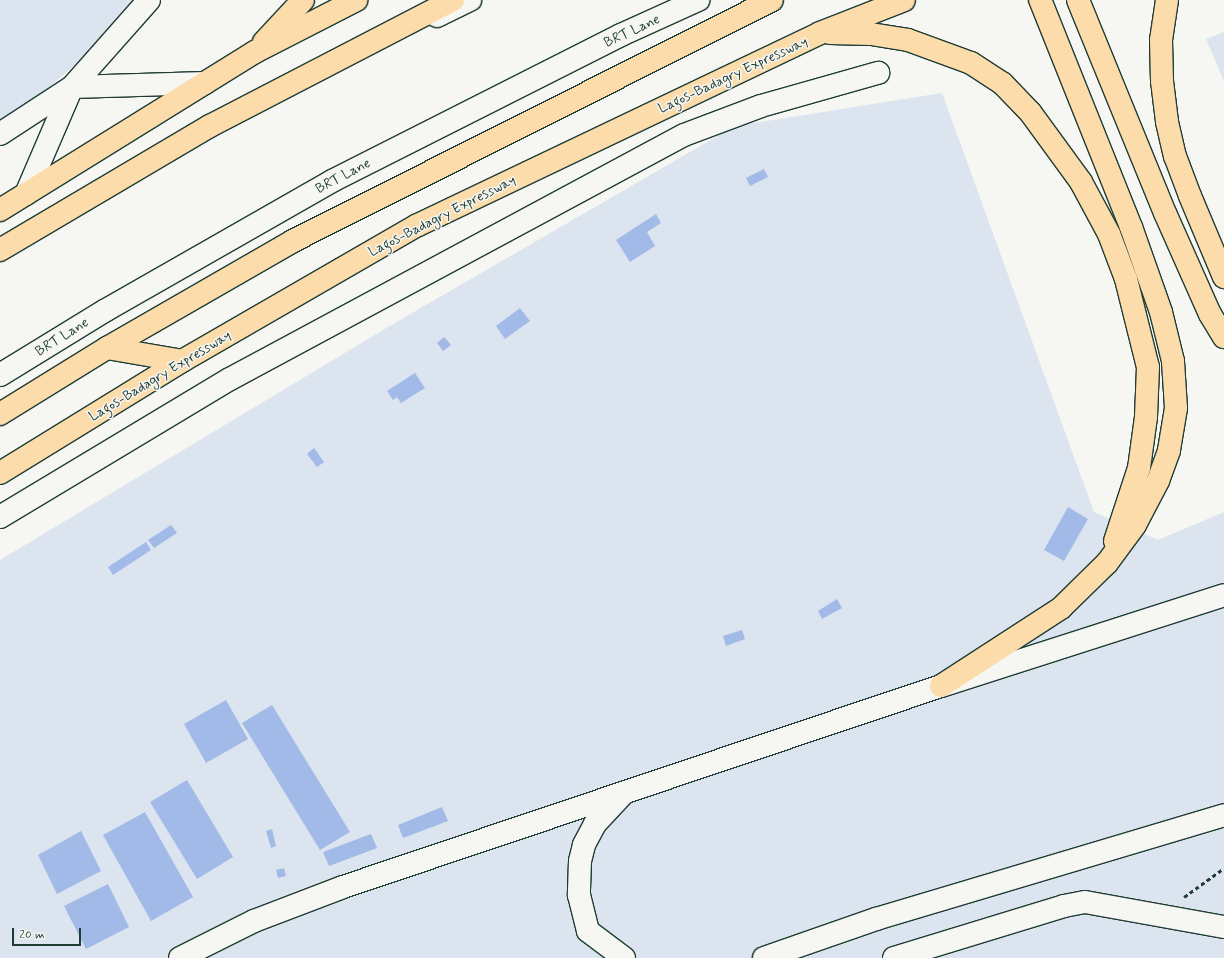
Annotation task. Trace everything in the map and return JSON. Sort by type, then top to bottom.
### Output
[{"type":"main road","points":[[254,52],[303,0]]},
{"type":"main road","points":[[0,210],[254,52],[356,0]]},
{"type":"main road","points":[[0,250],[210,126],[453,0]]},
{"type":"main road","points":[[0,414],[107,348],[293,241],[772,0]]},
{"type":"main road","name":"Lagos-Badagry Expressway","points":[[0,473],[182,361],[418,225],[820,33],[904,0]]},
{"type":"main road","points":[[941,686],[1061,608],[1107,563],[1135,525],[1158,481],[1169,450],[1176,408],[1173,361],[1161,312],[1131,228],[1040,0]]},
{"type":"main road","points":[[1078,0],[1165,213],[1210,314],[1224,337]]},
{"type":"main road","points":[[1167,0],[1161,40],[1162,81],[1167,122],[1175,156],[1224,277]]},
{"type":"main road","points":[[820,33],[871,34],[908,40],[971,63],[1002,83],[1030,112],[1081,182],[1109,234],[1126,279],[1148,367],[1146,417],[1139,468],[1107,563]]},
{"type":"main road","points":[[107,348],[182,361]]},
{"type":"street","points":[[0,134],[72,87],[149,0]]},
{"type":"street","points":[[0,257],[207,136],[470,0]]},
{"type":"street","name":"BRT Lane","points":[[0,375],[106,310],[332,181],[620,35],[698,0]]},
{"type":"street","points":[[0,517],[230,378],[684,135],[761,106],[878,73]]},
{"type":"street","points":[[72,87],[205,83]]},
{"type":"street","points":[[26,194],[72,87]]},
{"type":"street","points":[[180,958],[254,921],[344,887],[941,686],[1224,595]]},
{"type":"street","points":[[596,958],[579,895],[580,861],[584,845],[594,824],[622,794]]},
{"type":"street","points":[[765,958],[876,919],[1224,815]]},
{"type":"street","points":[[894,958],[1064,906],[1084,902],[1224,927]]},
{"type":"street","points":[[588,931],[624,958]]},
{"type":"path","points":[[1160,915],[1224,868]]},
{"type":"shaded area","points":[[0,0],[148,0],[0,131]]},
{"type":"shaded area","points":[[1224,32],[1224,81],[1206,39]]},
{"type":"shaded area","points":[[942,93],[1094,512],[1158,540],[1224,512],[1224,958],[0,958],[0,560],[388,327],[735,126]]},
{"type":"building","points":[[764,169],[768,177],[750,186],[746,178]]},
{"type":"building","points":[[656,214],[661,223],[647,232],[655,246],[630,262],[616,240]]},
{"type":"building","points":[[520,308],[530,321],[505,339],[496,326]]},
{"type":"building","points":[[444,337],[451,345],[443,351],[437,343]]},
{"type":"building","points":[[415,373],[425,388],[401,403],[397,397],[393,400],[387,391]]},
{"type":"building","points":[[314,448],[324,462],[317,467],[307,454]]},
{"type":"building","points":[[1068,507],[1088,519],[1064,561],[1044,550]]},
{"type":"building","points":[[171,525],[177,533],[154,548],[148,540]]},
{"type":"building","points":[[146,542],[151,550],[113,575],[108,567]]},
{"type":"building","points":[[837,599],[842,608],[822,619],[818,611]]},
{"type":"building","points":[[742,630],[745,639],[726,646],[723,636]]},
{"type":"building","points":[[226,700],[248,739],[206,763],[184,724]]},
{"type":"building","points":[[272,705],[350,832],[320,850],[242,723]]},
{"type":"building","points":[[187,780],[233,857],[197,879],[150,802]]},
{"type":"building","points":[[442,807],[448,821],[403,838],[398,825]]},
{"type":"building","points":[[145,812],[193,897],[151,921],[103,835]]},
{"type":"building","points":[[272,829],[276,846],[271,848],[266,831]]},
{"type":"building","points":[[81,831],[101,871],[57,894],[38,855]]},
{"type":"building","points":[[371,834],[377,848],[329,866],[323,852]]},
{"type":"building","points":[[284,868],[286,876],[278,878],[276,870]]},
{"type":"building","points":[[108,884],[129,927],[86,949],[64,906]]}]
